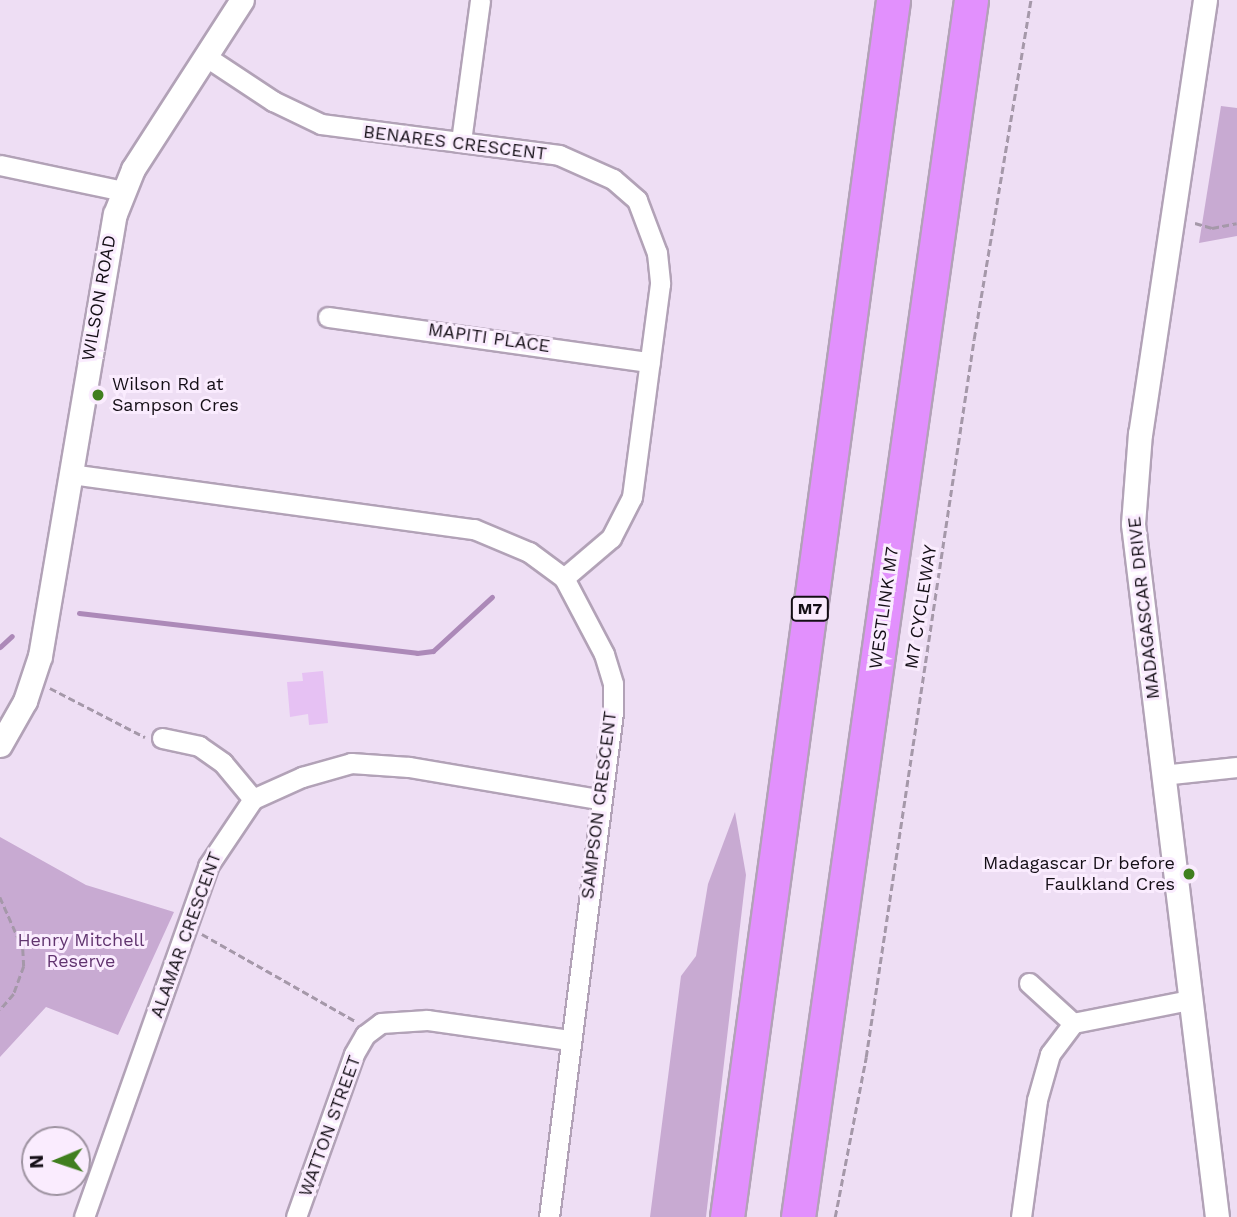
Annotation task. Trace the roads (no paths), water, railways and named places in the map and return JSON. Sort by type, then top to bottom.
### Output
[{"type":"highway","name":"M7","points":[[727,1217],[893,0]]},
{"type":"highway","name":"WESTLINK M7","points":[[798,1217],[971,0]]},
{"type":"street","name":"WILSON ROAD","points":[[0,744],[24,701],[40,656],[102,269],[123,191],[242,0]]},
{"type":"street","points":[[461,141],[480,0]]},
{"type":"street","name":"MADAGASCAR DRIVE","points":[[1205,0],[1135,490],[1137,577],[1217,1217]]},
{"type":"street","name":"BENARES CRESCENT","points":[[205,56],[273,100],[321,124],[559,155],[613,179],[637,200],[657,253],[660,284],[632,497],[624,519],[611,538],[564,578]]},
{"type":"street","points":[[0,165],[123,191]]},
{"type":"street","name":"MAPITI PLACE","points":[[328,317],[650,362]]},
{"type":"street","name":"SAMPSON CRESCENT","points":[[70,474],[474,529],[529,552],[564,578],[604,654],[612,684],[610,739],[599,799],[549,1217]]},
{"type":"street","points":[[162,738],[199,746],[223,763],[253,799],[302,777],[351,763],[409,767],[599,799]]},
{"type":"street","points":[[1162,775],[1237,767]]},
{"type":"street","name":"ALAMAR CRESCENT","points":[[84,1217],[208,866],[253,799]]},
{"type":"street","points":[[1029,983],[1073,1023]]},
{"type":"street","points":[[1021,1217],[1037,1100],[1050,1054],[1073,1023],[1189,1000]]},
{"type":"street","name":"WATTON STREET","points":[[296,1217],[355,1054],[371,1030],[390,1022],[427,1020],[569,1040]]},
{"type":"waterway","points":[[79,613],[417,653],[433,651],[492,597]]},
{"type":"waterway","points":[[0,647],[12,636]]},
{"type":"place","name":"Wilson Rd at Sampson Cres","points":[[98,395]]},
{"type":"place","name":"Madagascar Dr before Faulkland Cres","points":[[1189,874]]},
{"type":"park label","name":"Henry Mitchell Reserve","points":[[81,951]]}]
